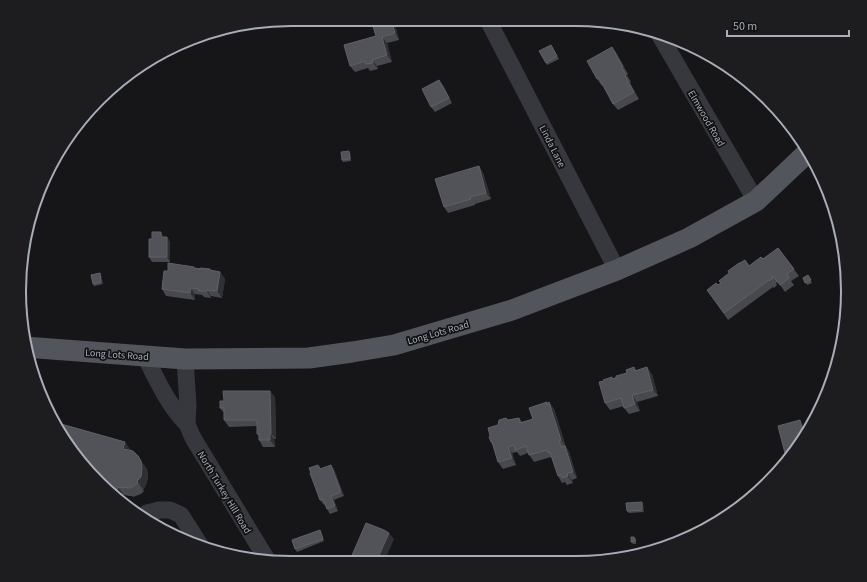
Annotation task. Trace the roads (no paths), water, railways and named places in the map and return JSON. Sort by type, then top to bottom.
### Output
[{"type":"main road","name":"Long Lots Road","points":[[32,348],[185,359],[309,358],[394,345],[502,313],[618,270],[689,238],[756,201],[803,156]]},
{"type":"street","name":"Linda Lane","points":[[491,26],[618,270]]},
{"type":"street","name":"Elmwood Road","points":[[663,41],[756,201]]},
{"type":"street","name":"North Turkey Hill Road","points":[[145,356],[161,388],[171,404],[187,424],[260,554]]},
{"type":"street","name":"North Turkey Hill Road","points":[[185,359],[188,406],[187,424]]},
{"type":"street","points":[[147,513],[159,510],[170,510],[181,515],[196,538]]}]
